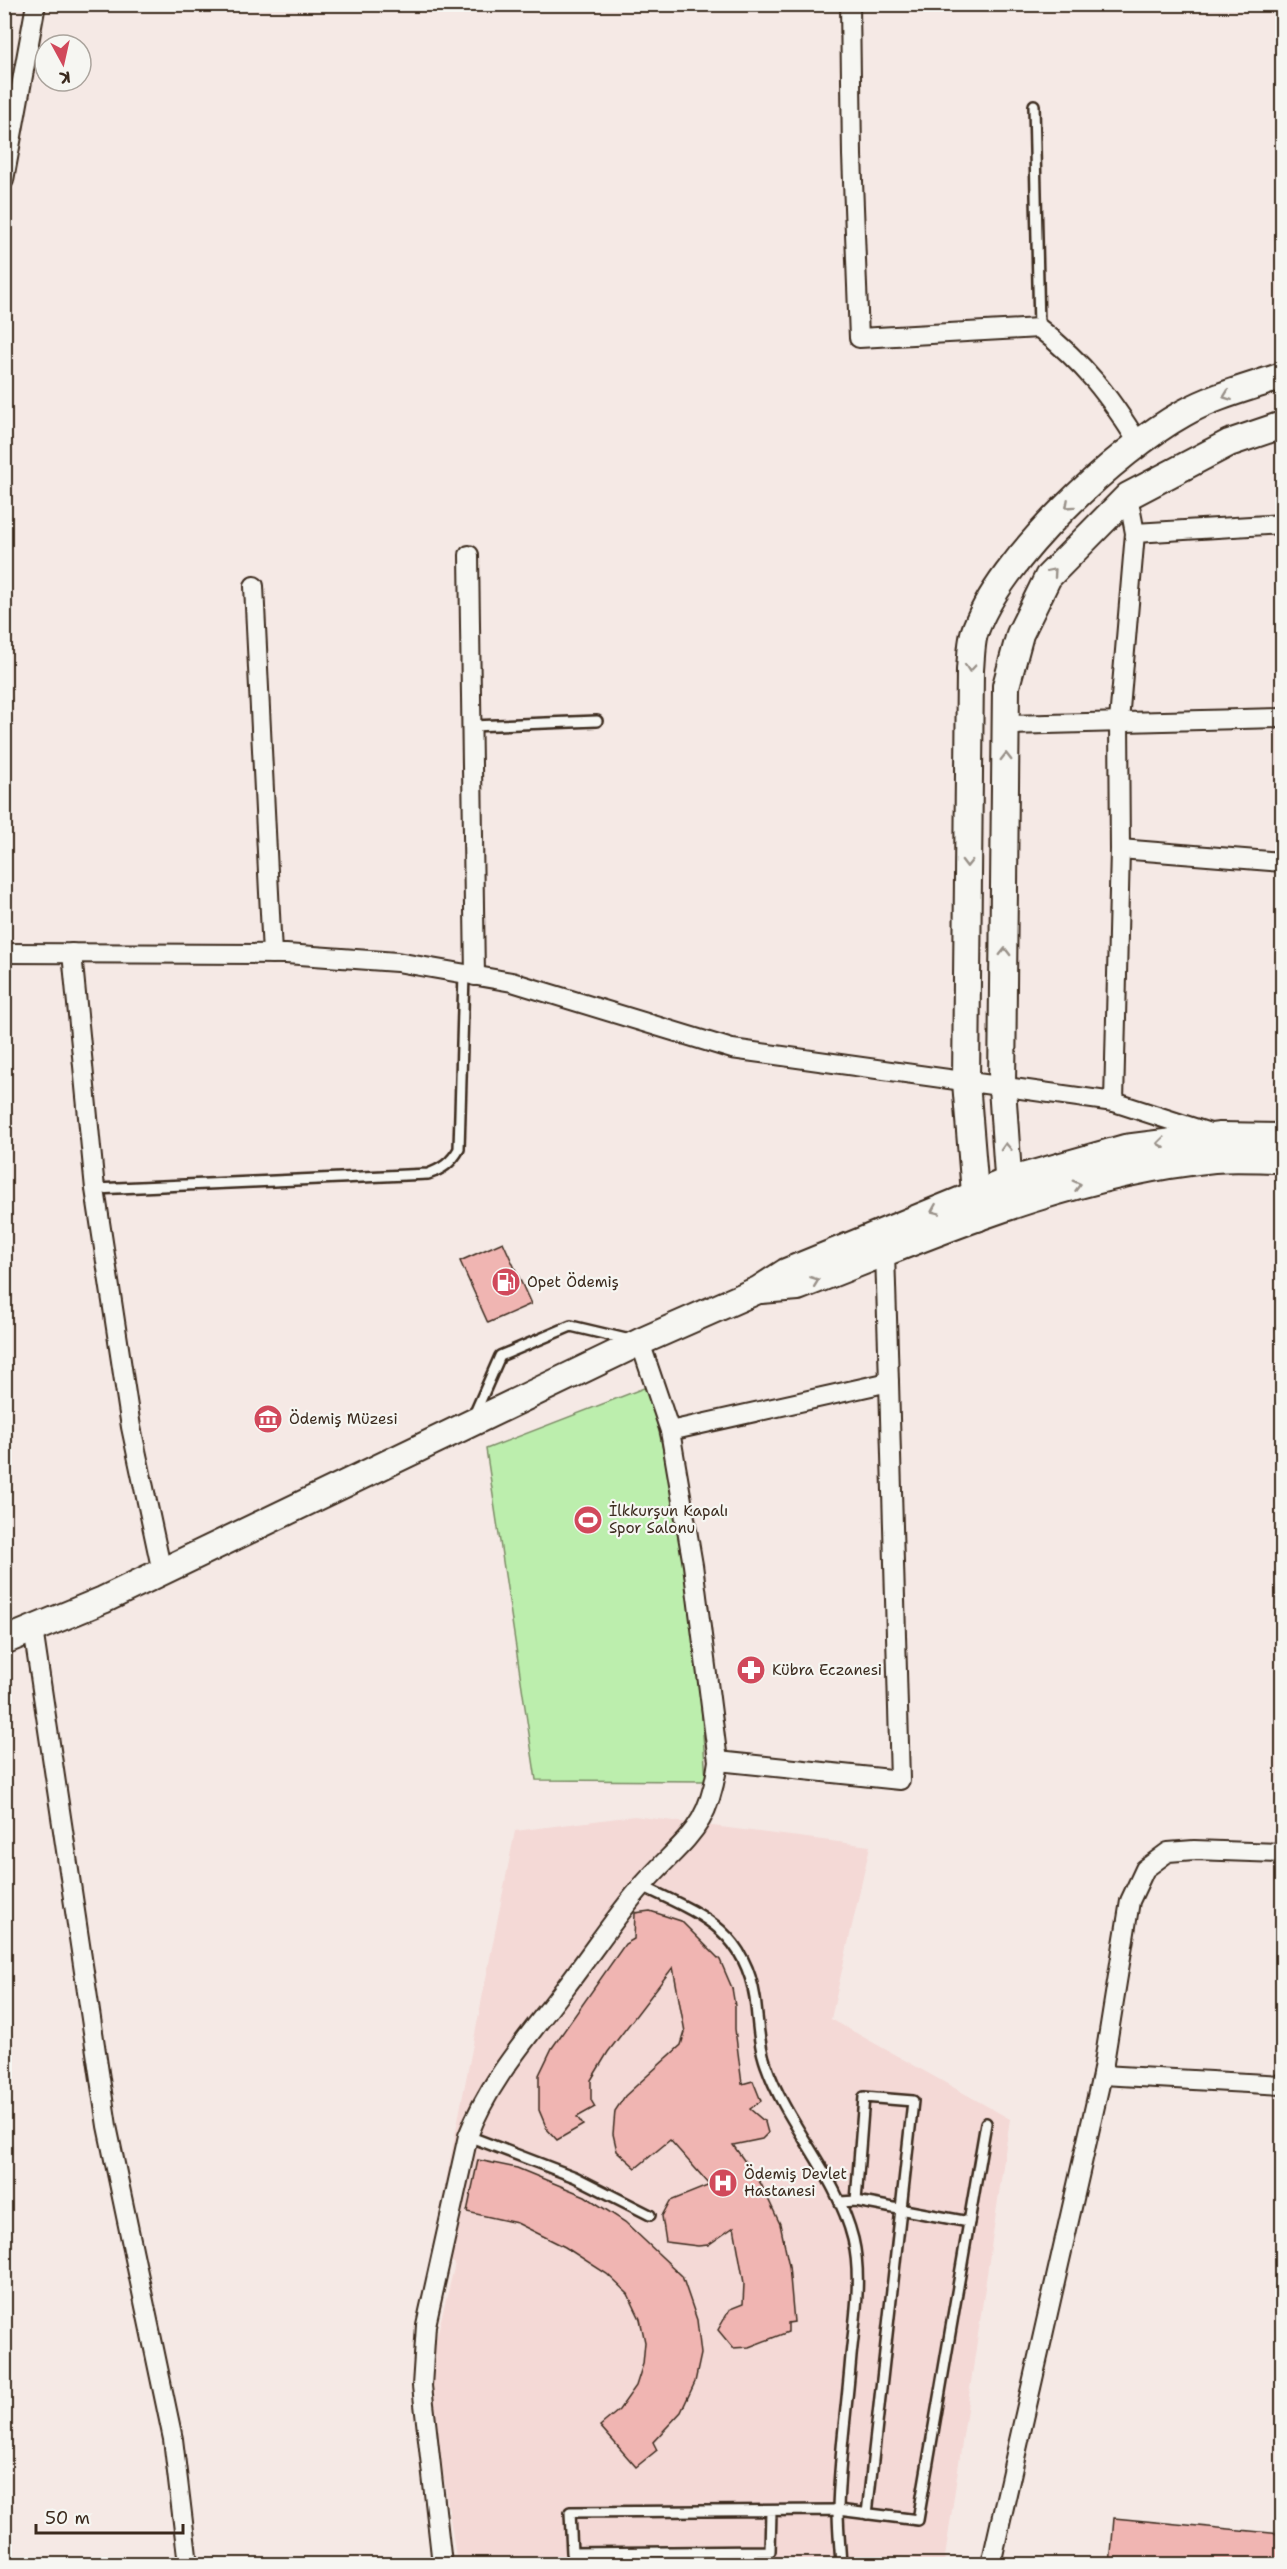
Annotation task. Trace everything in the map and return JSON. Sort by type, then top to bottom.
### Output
[{"type":"main road","points":[[976,1206],[966,1082],[969,694],[974,635],[998,588],[1015,564],[1057,516],[1126,452],[1185,412],[1282,376]]},
{"type":"main road","points":[[1009,1193],[1002,1087],[1006,686],[1020,634],[1047,577],[1128,496],[1229,443],[1282,425]]},
{"type":"main road","points":[[4,1641],[162,1572],[470,1426],[640,1342],[758,1290],[786,1272],[976,1206],[1125,1148],[1220,1136],[1282,1137]]},
{"type":"main road","points":[[1009,1193],[1216,1159],[1282,1159]]},
{"type":"main road","points":[[758,1290],[798,1287],[885,1253],[976,1206]]},
{"type":"street","points":[[4,180],[36,4]]},
{"type":"street","points":[[850,4],[852,155],[859,338],[1038,328],[1071,353],[1095,379],[1139,444]]},
{"type":"street","points":[[1114,1102],[1120,849],[1119,721],[1135,532],[1128,496]]},
{"type":"street","points":[[1135,532],[1282,524]]},
{"type":"street","points":[[469,555],[471,726],[469,975]]},
{"type":"street","points":[[254,586],[272,954]]},
{"type":"street","points":[[1006,725],[1282,718]]},
{"type":"street","points":[[1120,849],[1282,862]]},
{"type":"street","points":[[4,953],[272,954],[397,962],[512,982],[732,1050],[1114,1102],[1220,1136]]},
{"type":"street","points":[[72,953],[95,1189],[130,1427],[162,1572]]},
{"type":"street","points":[[718,1761],[900,1780],[885,1253]]},
{"type":"street","points":[[442,2565],[422,2386],[423,2354],[426,2325],[468,2136],[476,2115],[497,2079],[642,1886],[693,1833],[706,1813],[714,1789],[718,1761],[693,1565],[670,1431],[640,1342]]},
{"type":"street","points":[[670,1431],[889,1382]]},
{"type":"street","points":[[33,1629],[107,2126],[174,2439],[188,2565]]},
{"type":"street","points":[[991,2565],[1102,2075],[1130,1901],[1145,1869],[1168,1852],[1194,1850],[1282,1853]]},
{"type":"street","points":[[1102,2075],[1282,2085]]},
{"type":"lane","points":[[1034,105],[1038,328]]},
{"type":"lane","points":[[471,726],[597,722]]},
{"type":"lane","points":[[95,1189],[428,1174],[438,1171],[447,1165],[459,1149],[469,975]]},
{"type":"lane","points":[[470,1426],[500,1356],[571,1326],[640,1342]]},
{"type":"lane","points":[[642,1886],[706,1917],[731,1941],[740,1956],[752,1984],[761,2048],[771,2080],[840,2202],[853,2240],[858,2281],[838,2510],[841,2565]]},
{"type":"lane","points":[[856,2201],[864,2097],[913,2101],[899,2208],[867,2514]]},
{"type":"lane","points":[[771,2511],[770,2551],[572,2553],[570,2512],[838,2510],[918,2520],[986,2123]]},
{"type":"lane","points":[[468,2136],[575,2177],[650,2215]]},
{"type":"lane","points":[[840,2202],[856,2201],[969,2222]]},
{"type":"shaded area","name":"Ödemiş Devlet Hastanesi","points":[[634,1816],[870,1846],[831,2019],[1010,2119],[944,2564],[457,2564],[428,2372],[455,2264],[433,2247],[515,1831]]},
{"type":"green space","name":"İlkkurşun Kapalı Spor Salonu","points":[[649,1386],[694,1590],[706,1781],[536,1780],[486,1449]]},
{"type":"building","points":[[503,1242],[531,1304],[488,1323],[460,1261]]},
{"type":"building","points":[[650,1911],[681,1921],[720,1960],[732,1988],[742,2084],[753,2081],[761,2101],[750,2109],[765,2122],[768,2133],[762,2139],[733,2145],[761,2184],[780,2224],[789,2266],[794,2322],[788,2323],[788,2332],[749,2347],[733,2348],[718,2330],[730,2309],[743,2304],[744,2283],[734,2227],[708,2245],[666,2242],[662,2216],[670,2201],[710,2185],[670,2140],[636,2168],[617,2151],[613,2134],[615,2111],[625,2096],[681,2045],[685,2032],[673,1967],[608,2052],[591,2080],[591,2100],[595,2107],[577,2117],[583,2125],[557,2140],[547,2129],[539,2110],[539,2075],[552,2048],[625,1944],[634,1939],[635,1913]]},
{"type":"building","points":[[478,2160],[517,2168],[585,2196],[625,2222],[682,2276],[697,2320],[701,2354],[695,2382],[681,2412],[653,2442],[657,2450],[636,2467],[600,2426],[619,2410],[636,2386],[643,2364],[645,2342],[640,2319],[628,2294],[607,2274],[565,2247],[517,2223],[467,2212]]},
{"type":"building","points":[[1114,2518],[1281,2534],[1279,2565],[1110,2565]]},
{"type":"place","name":"Opet Ödemiş","points":[[506,1282]]},
{"type":"place","name":"Ödemiş Müzesi","points":[[268,1419]]},
{"type":"place","name":"İlkkurşun Kapalı Spor Salonu","points":[[588,1520]]},
{"type":"place","name":"Kübra Eczanesi","points":[[751,1670]]},
{"type":"place","name":"Ödemiş Devlet Hastanesi","points":[[723,2183]]}]
